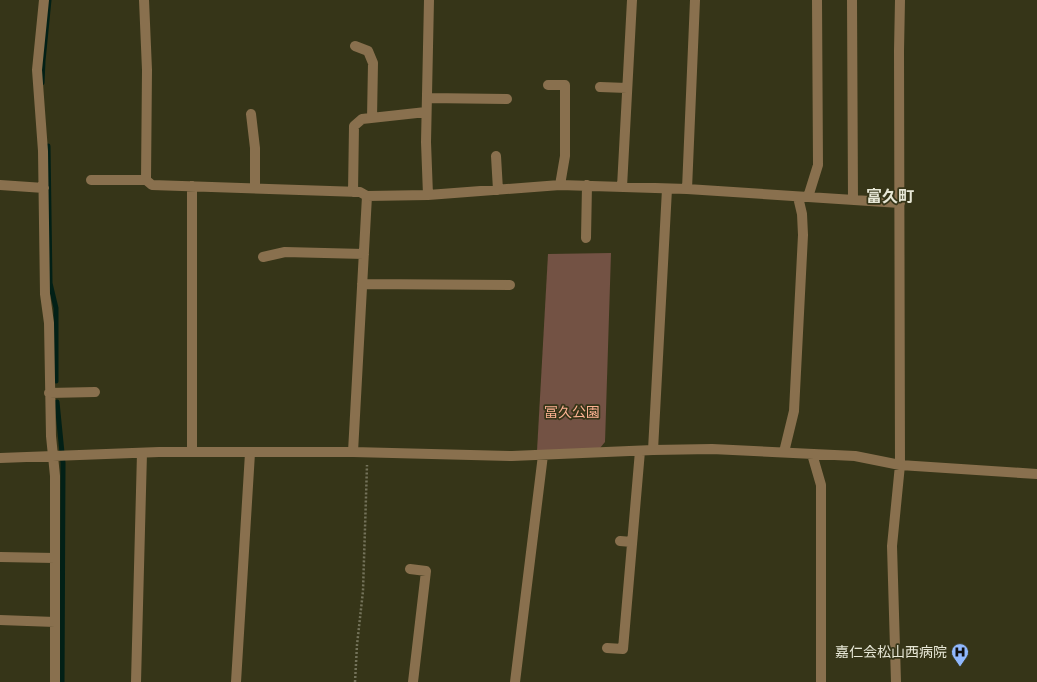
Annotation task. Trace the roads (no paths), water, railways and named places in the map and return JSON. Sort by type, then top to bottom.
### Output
[{"type":"street","points":[[44,0],[37,70],[43,151],[45,294],[49,323],[49,393],[59,456],[55,558],[56,682]]},
{"type":"street","points":[[144,0],[147,70],[146,180]]},
{"type":"street","points":[[428,195],[426,98],[429,0]]},
{"type":"street","points":[[622,187],[632,0]]},
{"type":"street","points":[[687,189],[695,0]]},
{"type":"street","points":[[784,452],[794,411],[802,266],[803,197],[818,165],[817,0]]},
{"type":"street","points":[[852,0],[853,200]]},
{"type":"street","points":[[896,682],[892,546],[900,465],[900,204],[898,51],[900,0]]},
{"type":"street","points":[[355,46],[368,51],[373,63],[372,118]]},
{"type":"street","points":[[548,85],[565,85],[565,156],[560,184]]},
{"type":"street","points":[[600,87],[627,88]]},
{"type":"street","points":[[426,98],[507,99]]},
{"type":"street","points":[[353,192],[354,126],[362,120],[372,118],[426,112]]},
{"type":"street","points":[[251,114],[255,148],[255,188]]},
{"type":"street","points":[[496,156],[498,190]]},
{"type":"street","points":[[91,180],[146,180],[152,185],[360,192],[367,196],[428,195],[560,184],[687,189],[900,204]]},
{"type":"street","points":[[0,185],[44,188]]},
{"type":"street","points":[[192,186],[192,452]]},
{"type":"street","points":[[586,238],[587,186]]},
{"type":"street","points":[[653,450],[667,188]]},
{"type":"street","points":[[353,452],[367,196]]},
{"type":"street","points":[[263,257],[286,252],[364,254]]},
{"type":"street","points":[[362,284],[510,285]]},
{"type":"street","points":[[49,393],[94,392]]},
{"type":"street","points":[[0,458],[192,452],[367,452],[456,456],[543,455],[712,449],[855,456],[900,465],[1037,474]]},
{"type":"street","points":[[607,648],[623,649],[640,451]]},
{"type":"street","points":[[136,682],[142,453]]},
{"type":"street","points":[[236,682],[250,453]]},
{"type":"street","points":[[812,454],[821,485],[821,682]]},
{"type":"street","points":[[515,682],[543,455]]},
{"type":"street","points":[[620,541],[632,542]]},
{"type":"street","points":[[0,557],[55,558]]},
{"type":"street","points":[[410,569],[426,571],[413,682]]},
{"type":"street","points":[[0,620],[55,622]]},
{"type":"waterway","points":[[42,83],[49,0]]},
{"type":"waterway","points":[[48,146],[50,283],[56,308],[56,381]]},
{"type":"waterway","points":[[57,402],[63,463],[62,682]]},
{"type":"place","name":"嘉仁会松山西病院","points":[[960,667]]},
{"type":"district","name":"富久町","points":[[890,196]]},
{"type":"park label","name":"冨久公園","points":[[572,412]]}]
